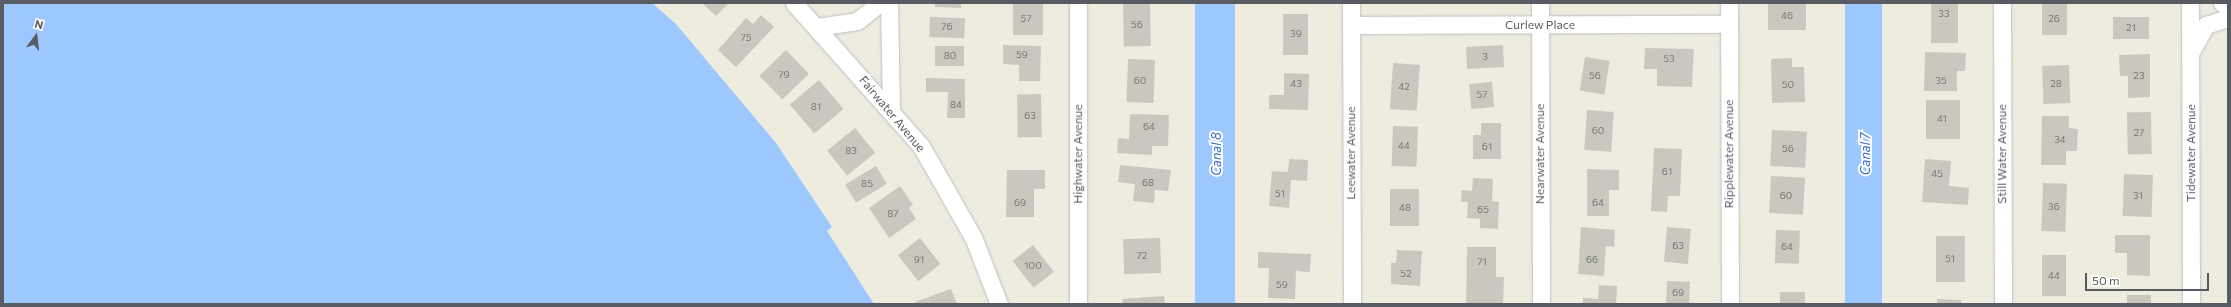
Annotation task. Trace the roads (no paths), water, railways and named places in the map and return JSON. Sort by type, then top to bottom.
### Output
[{"type":"street","name":"Fairwater Avenue","points":[[794,3],[817,27],[920,146],[958,207],[999,304]]},
{"type":"street","points":[[817,27],[857,21],[880,3]]},
{"type":"street","points":[[889,3],[891,112]]},
{"type":"street","name":"Highwater Avenue","points":[[1078,3],[1078,304]]},
{"type":"street","name":"Leewater Avenue","points":[[1351,3],[1352,304]]},
{"type":"street","name":"Nearwater Avenue","points":[[1540,3],[1541,304]]},
{"type":"street","name":"Ripplewater Avenue","points":[[1729,3],[1730,304]]},
{"type":"street","name":"Still Water Avenue","points":[[2002,3],[2003,304]]},
{"type":"street","name":"Tidewater Avenue","points":[[2190,3],[2191,304]]},
{"type":"street","points":[[2222,3],[2228,7]]},
{"type":"street","points":[[2190,54],[2206,24],[2228,18]]},
{"type":"street","name":"Curlew Place","points":[[1351,25],[1729,24]]},
{"type":"water","points":[[3,3],[652,3],[676,24],[776,143],[832,227],[827,231],[874,304],[3,304]]},
{"type":"water","name":"Canal 8","points":[[1195,3],[1235,3],[1235,304],[1195,304]]},
{"type":"water","name":"Canal 7","points":[[1845,3],[1882,3],[1882,304],[1845,304]]}]
